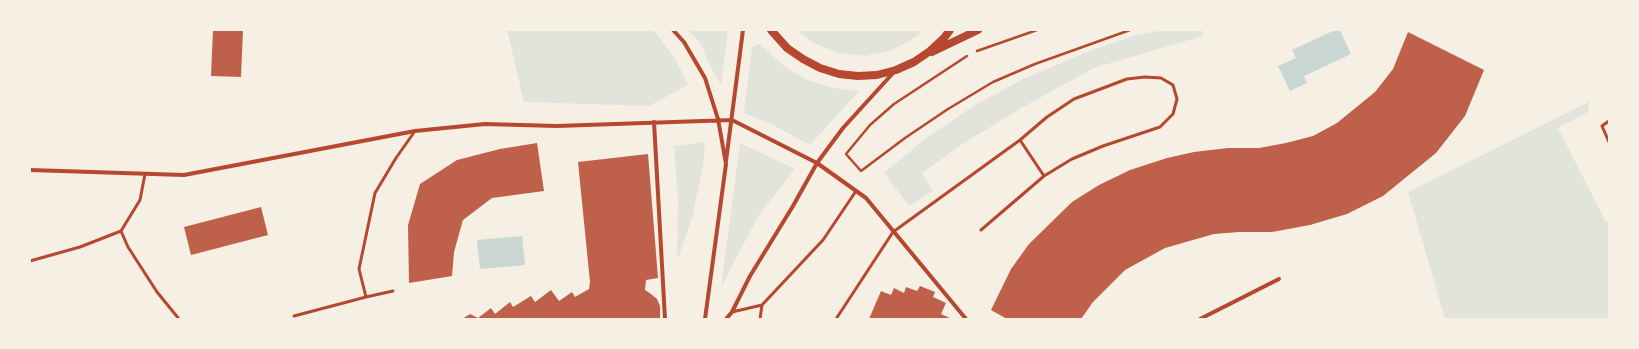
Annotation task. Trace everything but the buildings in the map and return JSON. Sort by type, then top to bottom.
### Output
[{"type":"main road","points":[[762,30],[802,59],[820,68],[839,74],[858,76],[896,70],[978,30]]},
{"type":"main road","points":[[770,30],[787,48]]},
{"type":"main road","points":[[914,62],[930,51],[950,30]]},
{"type":"street","points":[[673,30],[684,42],[705,78],[718,119],[726,164]]},
{"type":"street","points":[[705,319],[743,30]]},
{"type":"street","points":[[726,319],[732,312],[750,276],[793,206],[817,163],[843,128],[896,70]]},
{"type":"street","points":[[30,170],[184,176],[415,131],[485,124],[557,126],[718,119],[732,120],[817,163],[866,198],[966,319]]},
{"type":"street","points":[[654,122],[665,319]]},
{"type":"street","points":[[1200,319],[1279,279]]},
{"type":"lane","points":[[836,319],[893,232],[1020,140],[1047,117],[1074,99],[1128,79],[1145,77],[1161,78],[1173,85],[1177,99],[1173,114],[1160,127],[1103,146],[1072,159],[1044,176],[981,230]]},
{"type":"lane","points":[[1609,121],[1602,126],[1609,142]]},
{"type":"lane","points":[[366,297],[359,269],[375,193],[396,158],[415,131]]},
{"type":"lane","points":[[1020,140],[1044,176]]},
{"type":"lane","points":[[30,261],[80,247],[121,231],[140,200],[145,174]]},
{"type":"lane","points":[[732,312],[762,305],[823,240],[856,192]]},
{"type":"lane","points":[[121,231],[128,247],[157,292],[178,319]]},
{"type":"lane","points":[[294,316],[393,291]]},
{"type":"lane","points":[[760,319],[762,305]]},
{"type":"path","points":[[1036,30],[970,54],[931,79],[894,104],[870,124],[846,154],[861,171],[905,138],[948,109],[993,82],[1042,61],[1130,30]]},
{"type":"shaded area","points":[[507,30],[651,30],[657,34],[677,62],[688,85],[649,106],[524,102]]},
{"type":"shaded area","points":[[688,30],[728,30],[721,85],[709,64],[701,44]]},
{"type":"shaded area","points":[[797,30],[923,30],[918,36],[892,50],[866,56],[837,53],[814,43]]},
{"type":"shaded area","points":[[1164,30],[1203,30],[1203,36],[1094,68],[1025,106],[964,143],[922,173],[933,191],[909,206],[884,173],[925,139],[972,107],[1021,80],[1087,52],[1136,35]]},
{"type":"shaded area","points":[[1335,30],[1340,30],[1351,54],[1304,76],[1307,83],[1290,91],[1278,66],[1296,58],[1292,50]]},
{"type":"shaded area","points":[[760,44],[785,67],[808,80],[833,88],[859,91],[810,145],[771,124],[744,113],[752,47]]},
{"type":"shaded area","points":[[1589,102],[1588,112],[1558,128],[1606,222],[1609,221],[1609,319],[1445,319],[1408,192]]},
{"type":"shaded area","points":[[705,142],[703,167],[692,218],[677,261],[678,204],[674,146]]},
{"type":"shaded area","points":[[740,143],[795,169],[760,213],[721,287]]},
{"type":"shaded area","points":[[522,236],[525,265],[480,269],[477,240]]}]
